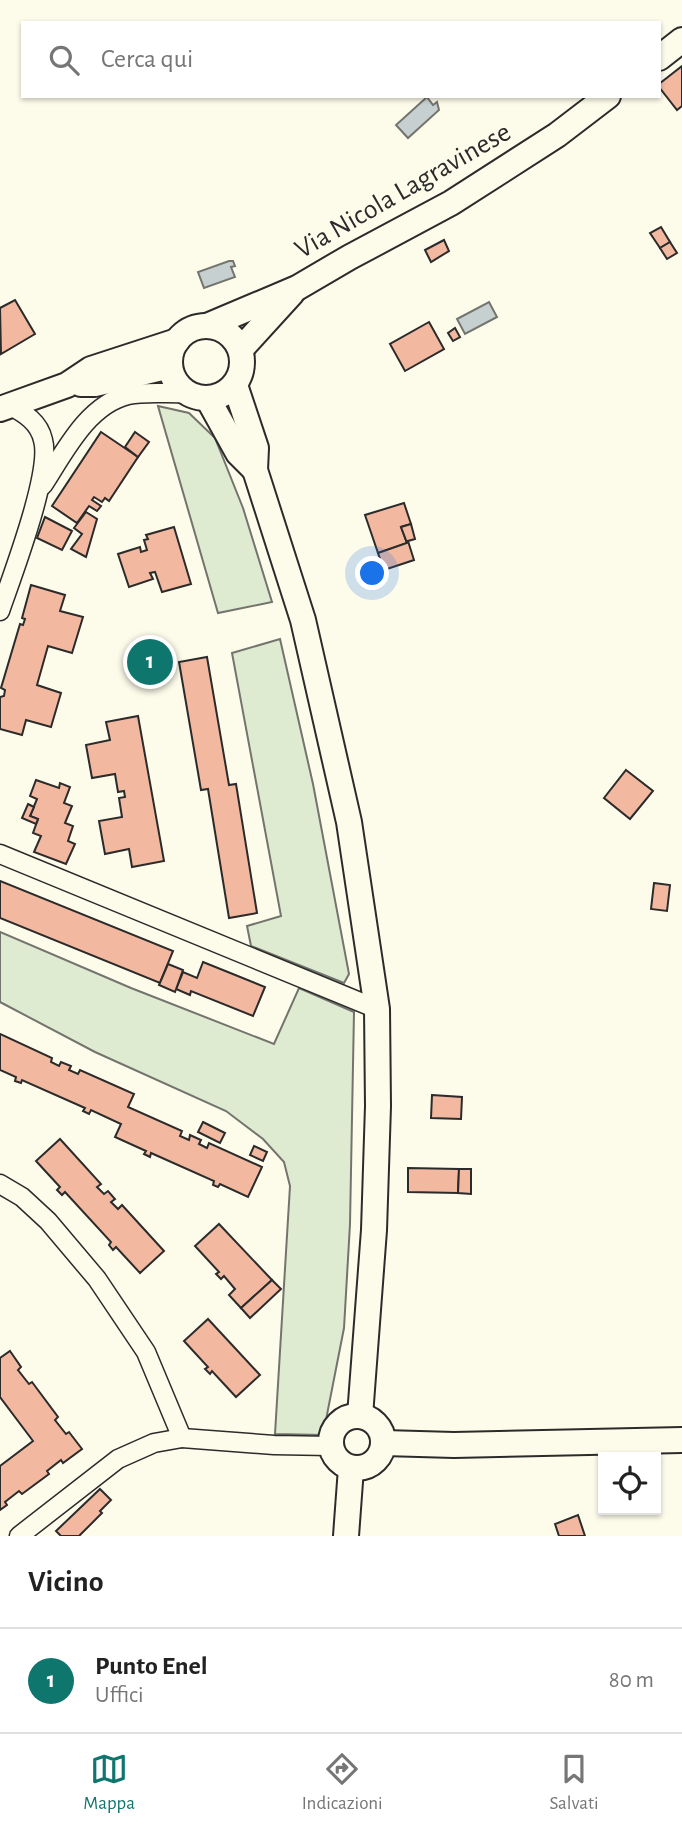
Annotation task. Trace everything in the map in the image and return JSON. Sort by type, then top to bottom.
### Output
[{"type":"street","points":[[661,56],[682,40]]},
{"type":"street","name":"Via Nicola Lagravinese","points":[[207,326],[297,288],[451,203],[557,135],[605,98]]},
{"type":"street","name":"Via Nicola Lagravinese","points":[[241,349],[297,288]]},
{"type":"street","points":[[39,491],[88,419],[112,401],[128,395],[198,396],[223,395],[236,385],[243,361],[241,349],[233,337],[221,329],[196,327],[185,332],[171,353],[170,366],[174,379],[182,390],[198,396],[237,453],[255,470]]},
{"type":"street","points":[[5,408],[67,385],[91,369],[177,341]]},
{"type":"street","points":[[67,385],[95,384],[170,366]]},
{"type":"street","points":[[236,385],[256,448],[255,470],[303,620],[349,822],[377,1009],[378,1106],[374,1230],[360,1416]]},
{"type":"street","points":[[0,611],[39,491],[44,441],[36,424],[25,414],[5,408]]},
{"type":"street","points":[[0,854],[377,1009]]},
{"type":"street","points":[[0,1184],[22,1197],[48,1221],[97,1279],[146,1352],[182,1438]]},
{"type":"street","points":[[360,1416],[373,1420],[381,1430],[384,1443],[381,1455],[374,1464],[364,1468],[351,1468],[335,1456],[331,1446],[332,1435],[338,1425],[349,1417],[360,1416]]},
{"type":"street","points":[[19,1536],[118,1458],[154,1443],[182,1438],[331,1446]]},
{"type":"street","points":[[384,1443],[454,1445],[682,1440]]},
{"type":"street","points":[[346,1536],[351,1468]]},
{"type":"green space","points":[[158,406],[189,413],[215,438],[243,508],[272,602],[218,613]]},
{"type":"green space","points":[[280,639],[313,784],[349,974],[344,983],[251,946],[247,926],[281,916],[232,653]]},
{"type":"green space","points":[[0,932],[131,988],[274,1044],[299,988],[354,1012],[350,1224],[344,1328],[323,1435],[275,1434],[290,1186],[284,1162],[263,1139],[226,1111],[95,1052],[0,1002]]},
{"type":"shaded area","points":[[426,98],[433,105],[437,102],[439,110],[408,138],[396,125]]},
{"type":"shaded area","points":[[233,261],[235,266],[231,267],[235,277],[204,288],[198,272]]},
{"type":"shaded area","points":[[489,302],[497,317],[465,334],[457,319]]},
{"type":"building","points":[[682,66],[682,106],[677,110],[661,90],[661,82]]},
{"type":"building","points":[[661,227],[670,242],[660,248],[650,233]]},
{"type":"building","points":[[444,240],[449,251],[431,262],[425,250]]},
{"type":"building","points":[[670,242],[677,253],[667,259],[660,248]]},
{"type":"building","points":[[15,300],[35,334],[1,354],[0,308]]},
{"type":"building","points":[[429,322],[444,349],[405,371],[390,344]]},
{"type":"building","points":[[455,328],[460,337],[453,341],[448,333]]},
{"type":"building","points":[[101,432],[138,457],[109,501],[105,498],[102,502],[94,497],[92,500],[101,506],[97,511],[89,506],[77,523],[52,506]]},
{"type":"building","points":[[135,432],[149,442],[138,457],[125,447]]},
{"type":"building","points":[[404,503],[411,524],[401,527],[407,543],[378,553],[365,515]]},
{"type":"building","points":[[86,512],[97,519],[86,557],[71,549],[82,534],[74,528]]},
{"type":"building","points":[[45,517],[72,531],[62,550],[37,538]]},
{"type":"building","points":[[411,524],[415,539],[408,541],[414,560],[384,570],[378,553],[407,543],[401,527]]},
{"type":"building","points":[[174,527],[191,584],[162,592],[155,572],[150,573],[153,579],[129,587],[118,554],[140,547],[141,552],[147,550],[144,540],[148,539],[146,535]]},
{"type":"building","points":[[31,585],[65,595],[60,611],[83,617],[72,653],[48,646],[37,685],[61,693],[51,727],[26,720],[22,735],[0,729],[0,697],[4,696],[5,690],[1,688],[20,624],[23,625],[25,619],[22,618]]},
{"type":"building","points":[[207,657],[229,785],[236,784],[257,913],[229,918],[208,789],[201,790],[179,662]]},
{"type":"building","points":[[138,716],[164,861],[132,867],[129,849],[105,854],[99,821],[122,817],[119,798],[125,797],[124,791],[118,792],[115,774],[92,778],[86,745],[110,740],[106,722]]},
{"type":"building","points":[[626,770],[653,791],[630,819],[604,798]]},
{"type":"building","points":[[36,780],[59,788],[60,783],[70,787],[64,803],[72,806],[65,823],[73,826],[68,841],[75,844],[66,864],[34,852],[41,836],[33,833],[38,819],[30,816],[37,799],[30,796]]},
{"type":"building","points":[[28,804],[34,807],[30,816],[38,819],[36,824],[22,818]]},
{"type":"building","points":[[0,881],[173,951],[160,983],[0,918]]},
{"type":"building","points":[[654,883],[670,885],[667,911],[651,909]]},
{"type":"building","points":[[203,962],[265,987],[253,1016],[191,991],[190,995],[176,989],[183,972],[197,978]]},
{"type":"building","points":[[168,964],[183,970],[175,992],[159,985]]},
{"type":"building","points":[[0,1034],[52,1058],[51,1062],[59,1066],[61,1062],[71,1066],[69,1070],[78,1074],[80,1070],[134,1094],[128,1107],[182,1131],[180,1136],[189,1140],[190,1135],[201,1140],[199,1144],[207,1148],[209,1143],[262,1167],[248,1197],[220,1184],[218,1187],[213,1185],[214,1181],[151,1153],[150,1157],[144,1154],[146,1151],[115,1137],[121,1124],[91,1110],[89,1114],[83,1111],[85,1108],[22,1080],[21,1083],[15,1081],[16,1077],[0,1070]]},
{"type":"building","points":[[432,1095],[462,1097],[461,1119],[431,1118]]},
{"type":"building","points":[[203,1122],[225,1133],[220,1143],[198,1132]]},
{"type":"building","points":[[60,1139],[101,1184],[97,1187],[104,1194],[108,1191],[115,1199],[111,1202],[118,1209],[122,1205],[164,1251],[140,1273],[116,1247],[113,1250],[109,1245],[111,1242],[65,1192],[62,1195],[57,1190],[60,1187],[36,1161]]},
{"type":"building","points":[[254,1146],[267,1152],[263,1161],[250,1155]]},
{"type":"building","points":[[408,1168],[459,1169],[458,1193],[408,1192]]},
{"type":"building","points":[[459,1169],[471,1169],[471,1194],[458,1193]]},
{"type":"building","points":[[219,1224],[272,1280],[241,1308],[229,1295],[235,1289],[224,1276],[221,1279],[216,1274],[219,1272],[195,1246]]},
{"type":"building","points":[[272,1280],[281,1289],[250,1318],[241,1308]]},
{"type":"building","points":[[208,1319],[260,1375],[236,1397],[212,1371],[210,1374],[205,1369],[208,1367],[184,1341]]},
{"type":"building","points":[[10,1351],[21,1367],[18,1370],[29,1384],[32,1382],[58,1417],[55,1420],[82,1449],[63,1463],[61,1460],[47,1471],[49,1474],[22,1494],[19,1491],[5,1502],[7,1505],[0,1510],[0,1466],[33,1441],[0,1397],[0,1358]]},
{"type":"building","points":[[100,1489],[111,1500],[100,1511],[102,1513],[79,1536],[61,1536],[56,1531]]},
{"type":"building","points":[[578,1515],[585,1536],[559,1536],[555,1524]]},
{"type":"place","name":"Punto Enel","points":[[150,662]]}]
